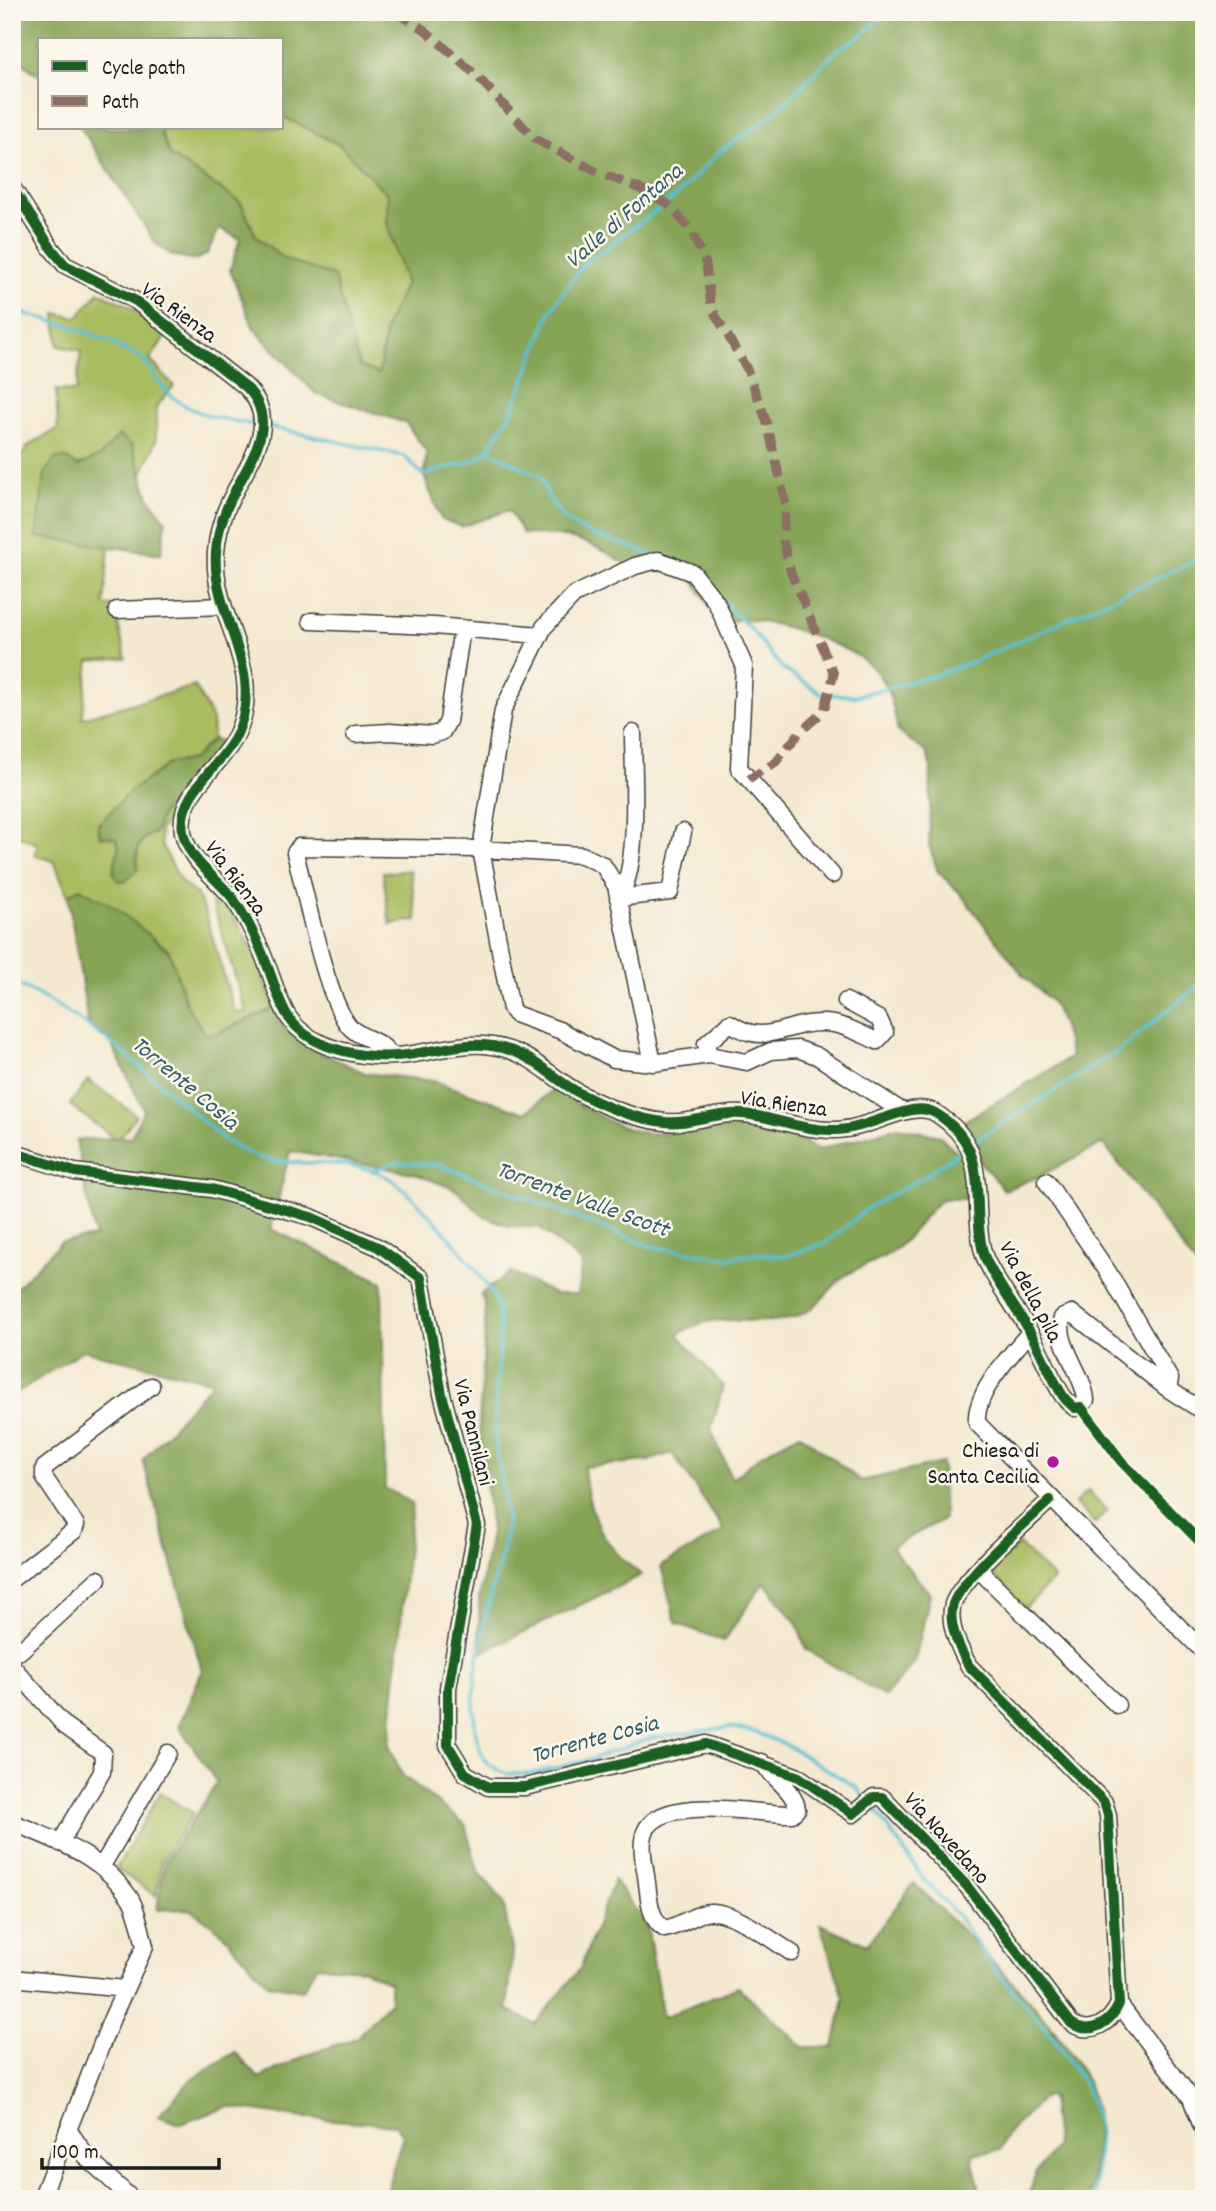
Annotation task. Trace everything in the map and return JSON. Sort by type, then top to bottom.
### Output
[{"type":"street","name":"Via Rienza","points":[[12,187],[59,259],[136,301],[245,386],[259,403],[264,422],[259,441],[225,512],[216,561],[223,606],[242,655],[247,695],[230,747],[190,797],[183,815],[183,835],[195,858],[231,897],[247,921],[283,1009],[292,1024],[310,1039],[335,1049],[391,1056],[483,1044],[514,1052],[540,1063],[580,1094],[635,1116],[670,1123],[707,1116],[743,1114],[794,1127],[833,1130],[865,1128],[903,1112],[927,1110],[943,1118],[963,1134]]},
{"type":"street","points":[[832,875],[739,768],[744,665],[716,602],[692,573],[658,561],[635,566],[573,595],[540,635],[503,710],[481,849],[511,1009],[515,1014],[559,1030],[614,1059],[653,1063],[709,1055],[747,1062],[771,1051],[798,1049],[817,1056],[903,1112]]},
{"type":"street","points":[[117,610],[223,606]]},
{"type":"street","points":[[311,621],[463,628],[540,635]]},
{"type":"street","points":[[355,734],[390,732],[432,735],[443,732],[448,721],[463,628]]},
{"type":"street","points":[[618,898],[624,891],[632,861],[633,733]]},
{"type":"street","points":[[618,898],[677,894],[683,832]]},
{"type":"street","points":[[391,1056],[386,1047],[358,1034],[348,1024],[333,992],[295,853],[299,847],[331,845],[481,849],[582,855],[603,865],[615,886],[653,1063]]},
{"type":"street","points":[[709,1055],[706,1044],[730,1023],[747,1035],[768,1035],[801,1024],[827,1023],[877,1041],[885,1032],[879,1020],[846,1001]]},
{"type":"street","name":"Via della pila","points":[[963,1134],[978,1178],[983,1253],[1030,1332],[1064,1398],[1075,1408],[1081,1407],[1085,1393],[1061,1331],[1062,1318],[1066,1314],[1076,1315],[1168,1389]]},
{"type":"street","name":"Via Pannilani","points":[[12,1152],[75,1172],[212,1189],[311,1217],[378,1247],[421,1278],[442,1394],[477,1525],[448,1688],[448,1745],[465,1773],[488,1787],[525,1787],[706,1744]]},
{"type":"street","points":[[1046,1181],[1122,1296],[1170,1379],[1168,1389],[1204,1412]]},
{"type":"street","points":[[1030,1332],[996,1371],[981,1403],[977,1423],[1204,1652]]},
{"type":"street","points":[[12,1579],[74,1531],[76,1525],[44,1477],[44,1468],[151,1385]]},
{"type":"street","points":[[1051,1500],[963,1586],[952,1606],[958,1647],[970,1666],[1104,1802],[1108,1815],[1119,2004],[1191,2098],[1204,2132]]},
{"type":"street","points":[[979,1570],[1117,1705]]},
{"type":"street","points":[[12,1653],[20,1651],[98,1579]]},
{"type":"street","points":[[12,1666],[65,1726],[103,1753],[102,1772],[60,1843]]},
{"type":"street","name":"Via Navedano","points":[[706,1744],[799,1777],[853,1814],[874,1797],[882,1797],[967,1886],[1065,2016],[1080,2029],[1101,2025],[1110,2018],[1119,2004]]},
{"type":"street","points":[[102,1866],[168,1753]]},
{"type":"street","points":[[762,1762],[771,1777],[796,1800],[797,1809],[792,1814],[718,1807],[684,1810],[654,1821],[646,1829],[643,1856],[652,1910],[660,1926],[665,1929],[675,1928],[701,1914],[723,1913],[792,1953]]},
{"type":"street","points":[[12,1822],[89,1855],[102,1866],[132,1900],[145,1946],[39,2196]]},
{"type":"street","points":[[12,1978],[125,1989]]},
{"type":"street","points":[[68,2129],[88,2160],[132,2199]]},
{"type":"green space","points":[[12,12],[1204,12],[1204,1276],[1103,1143],[1038,1177],[1004,1190],[977,1158],[963,1122],[1071,1057],[1063,1026],[1052,1002],[1022,974],[959,892],[938,872],[929,845],[931,768],[927,753],[898,732],[887,690],[873,668],[847,650],[788,628],[751,620],[737,620],[722,627],[690,575],[653,564],[633,569],[606,552],[581,541],[555,535],[523,534],[509,510],[462,527],[441,519],[424,476],[427,453],[406,423],[316,394],[254,329],[230,270],[240,239],[219,228],[207,254],[195,260],[172,255],[156,244],[82,130],[162,130],[170,155],[241,203],[256,236],[284,259],[334,276],[359,366],[379,374],[386,326],[406,284],[387,223],[388,195],[340,145],[284,117],[284,38],[38,38],[38,75],[12,56]]},
{"type":"green space","points":[[284,117],[340,145],[388,195],[387,223],[406,284],[386,326],[379,374],[359,366],[333,277],[284,259],[256,236],[241,203],[170,155],[162,130],[284,130]]},
{"type":"green space","points":[[99,292],[129,306],[166,335],[150,360],[174,386],[156,407],[156,441],[142,474],[132,445],[78,466],[65,458],[36,536],[109,547],[104,605],[114,607],[126,658],[89,661],[82,718],[195,686],[212,719],[213,739],[192,760],[170,763],[98,824],[100,836],[115,838],[119,846],[113,872],[138,869],[137,852],[141,843],[155,833],[162,812],[176,807],[177,812],[160,829],[161,844],[181,882],[197,895],[205,912],[235,1013],[246,1012],[212,901],[186,859],[225,902],[255,953],[274,1008],[215,1034],[205,1035],[187,1006],[169,950],[80,888],[68,896],[54,861],[34,855],[38,844],[12,833],[12,469],[29,445],[58,429],[56,390],[76,391],[81,351],[58,346],[56,313],[77,318]]},
{"type":"green space","points":[[119,435],[132,445],[149,497],[166,522],[161,554],[36,537],[45,473],[55,458],[65,458],[78,466],[100,456]]},
{"type":"green space","points":[[213,739],[221,741],[220,747],[190,782],[176,807],[162,813],[155,833],[141,843],[137,852],[138,869],[125,882],[117,880],[113,872],[119,846],[115,838],[100,836],[98,825],[129,792],[170,763],[192,760]]},
{"type":"green space","points":[[410,870],[417,920],[390,924],[383,873]]},
{"type":"green space","points":[[80,888],[116,908],[169,951],[187,1006],[206,1035],[215,1034],[274,1008],[283,1026],[308,1047],[365,1073],[434,1081],[525,1113],[554,1089],[608,1121],[653,1134],[715,1122],[748,1122],[773,1127],[818,1150],[898,1127],[940,1136],[963,1158],[969,1199],[942,1199],[900,1245],[848,1274],[804,1313],[783,1320],[707,1322],[692,1326],[678,1335],[723,1386],[711,1430],[732,1479],[761,1455],[800,1434],[861,1481],[942,1463],[944,1519],[891,1547],[930,1594],[915,1661],[885,1697],[806,1649],[797,1624],[764,1582],[724,1641],[676,1623],[661,1566],[724,1530],[672,1453],[648,1461],[584,1467],[589,1501],[600,1529],[617,1553],[642,1575],[479,1654],[479,1599],[491,1532],[479,1423],[485,1332],[485,1305],[481,1294],[511,1272],[554,1294],[577,1294],[582,1263],[539,1227],[509,1226],[483,1216],[455,1189],[413,1173],[290,1151],[271,1229],[382,1282],[385,1488],[412,1503],[389,1745],[402,1775],[465,1824],[478,1871],[503,1901],[513,1953],[507,2009],[535,2024],[580,1969],[614,1880],[647,1925],[663,2018],[738,1987],[803,2047],[834,2047],[844,1998],[820,1924],[867,1945],[914,1883],[1017,1986],[1066,2046],[1083,2075],[1094,2102],[1097,2125],[1090,2199],[1028,2199],[1036,2172],[1056,2146],[1051,2097],[1045,2096],[1008,2133],[1000,2150],[975,2153],[972,2159],[979,2185],[975,2199],[384,2199],[403,2135],[396,2125],[297,2117],[228,2107],[180,2124],[158,2116],[191,2080],[235,2052],[259,2078],[307,2055],[356,2038],[390,2001],[390,1983],[363,1969],[316,1966],[303,1990],[268,1984],[220,1931],[190,1909],[157,1910],[164,1863],[217,1783],[179,1726],[202,1671],[143,1460],[213,1382],[83,1350],[12,1396],[12,1292],[61,1242],[95,1237],[76,1140],[131,1137],[144,1110],[110,1041],[88,1023],[68,896]]},
{"type":"green space","points":[[88,1080],[136,1115],[118,1141],[70,1105]]},
{"type":"green space","points":[[1088,1491],[1107,1511],[1095,1523],[1075,1503]]},
{"type":"green space","points":[[1019,1544],[1054,1579],[1025,1608],[991,1572]]},
{"type":"green space","points":[[160,1793],[193,1813],[161,1862],[156,1896],[116,1869]]},
{"type":"waterway","name":"Valle di Fontana","points":[[265,426],[404,456],[423,475],[475,460],[488,450],[511,413],[551,310],[582,266],[676,196],[719,152],[771,116],[837,50],[859,37],[888,12]]},
{"type":"waterway","name":"Valle di Fontana","points":[[12,311],[61,324],[110,342],[144,361],[163,387],[182,404],[206,415],[257,425]]},
{"type":"waterway","points":[[488,450],[541,477],[559,513],[571,523],[599,537],[652,555]]},
{"type":"waterway","points":[[725,604],[751,629],[782,668],[822,694],[856,696],[933,676],[972,662],[1204,557]]},
{"type":"waterway","name":"Torrente Valle Scott","points":[[970,1144],[1119,1050],[1204,981]]},
{"type":"waterway","name":"Torrente Cosia","points":[[12,982],[71,1014],[99,1034],[227,1142],[266,1159],[349,1165],[380,1173],[395,1182],[453,1242],[493,1296],[500,1324],[495,1431],[504,1493],[506,1531],[487,1611],[475,1680],[475,1728],[488,1764],[507,1774],[531,1774],[583,1762],[652,1738],[730,1727],[755,1732],[788,1746],[856,1787],[865,1798]]},
{"type":"waterway","name":"Torrente Valle Scott","points":[[375,1170],[396,1162],[440,1165],[650,1246],[727,1258],[755,1254],[786,1256],[826,1243],[869,1207],[926,1175],[964,1148]]},
{"type":"waterway","name":"Torrente Cosia","points":[[873,1806],[925,1881],[957,1915],[992,1965],[1055,2040],[1083,2082],[1092,2102],[1099,2132],[1094,2199]]},
{"type":"marked path","points":[[395,12],[425,30],[477,76],[535,139],[599,173],[636,187],[667,203],[691,230],[706,264],[711,307],[747,369],[767,423],[786,504],[783,541],[791,573],[834,674],[824,711],[799,733],[776,762],[749,779]]},
{"type":"cycle path","points":[[12,187],[65,265],[136,301],[245,386],[257,401],[262,416],[257,447],[224,515],[216,552],[222,599],[246,688],[244,712],[229,748],[201,781],[186,805],[183,832],[191,852],[245,916],[289,1018],[299,1029],[326,1046],[359,1054],[407,1055],[475,1045],[501,1048],[538,1064],[570,1088],[593,1100],[654,1121],[674,1122],[742,1114],[835,1130],[917,1109],[936,1113],[962,1136],[970,1151],[975,1167],[980,1235],[986,1260],[1027,1327],[1063,1396],[1075,1408],[1081,1407],[1121,1461],[1204,1546]]},
{"type":"cycle path","points":[[12,1152],[75,1172],[212,1189],[311,1217],[378,1247],[421,1278],[442,1394],[477,1525],[448,1688],[448,1745],[465,1773],[488,1787],[525,1787],[706,1744],[799,1777],[853,1814],[874,1797],[882,1797],[967,1886],[1071,2023],[1078,2027],[1092,2028],[1105,2022],[1119,2004],[1108,1815],[1104,1802],[969,1666],[958,1644],[952,1619],[953,1604],[969,1579],[1050,1500]]},
{"type":"place","name":"Chiesa di Santa Cecilia","points":[[1053,1462]]}]
